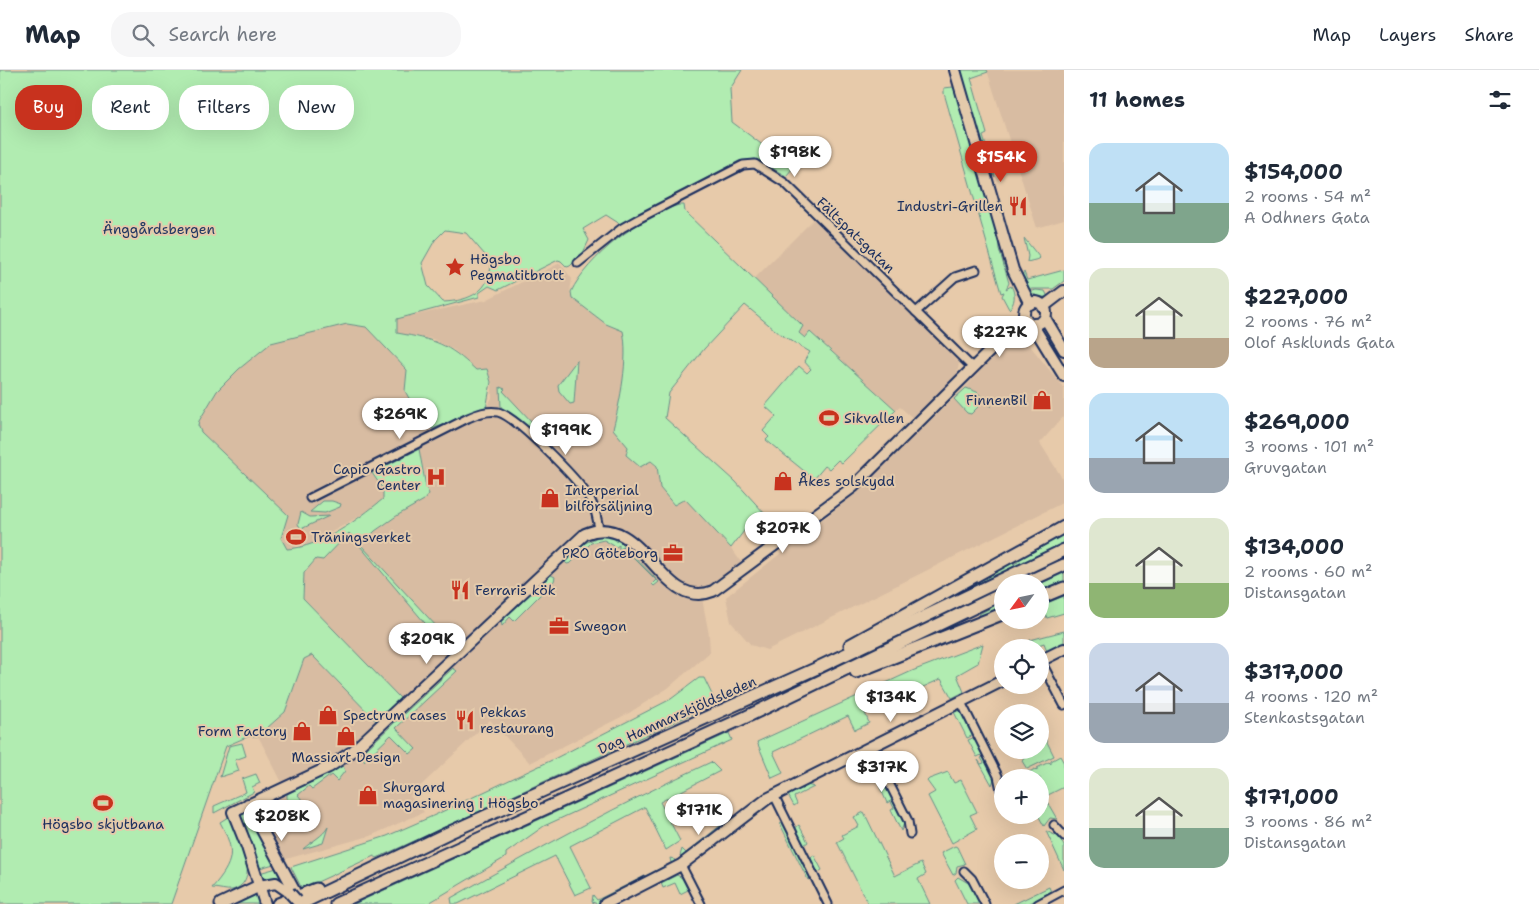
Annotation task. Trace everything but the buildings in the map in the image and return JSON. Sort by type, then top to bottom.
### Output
[{"type":"main road","points":[[733,707],[975,578],[1064,528]]},
{"type":"main road","name":"Dag Hammarskjöldsleden","points":[[298,903],[448,833],[733,707],[1064,550]]},
{"type":"main road","points":[[1044,574],[1064,565]]},
{"type":"main road","points":[[1049,594],[1064,588]]},
{"type":"main road","name":"Dag Hammarskjöldsleden","points":[[336,904],[746,717],[994,598]]},
{"type":"main road","points":[[746,717],[994,617]]},
{"type":"main road","points":[[278,904],[448,833]]},
{"type":"main road","points":[[221,904],[259,886]]},
{"type":"street","points":[[955,70],[1014,270],[1030,304]]},
{"type":"street","name":"Fältspatsgatan","points":[[578,264],[622,228],[743,165],[755,164],[785,183],[973,368]]},
{"type":"street","points":[[916,312],[955,277],[976,270]]},
{"type":"street","points":[[1043,307],[1064,291]]},
{"type":"street","points":[[1064,350],[1045,318],[1043,307],[1037,303],[1030,304],[1025,311],[1029,322],[1064,376]]},
{"type":"street","points":[[264,902],[245,840],[233,812],[329,766],[353,751],[585,534],[599,529],[609,529],[622,534],[669,580],[685,591],[702,594],[713,591],[853,487],[1010,331],[1029,322],[1038,324],[1045,318]]},
{"type":"street","points":[[310,498],[468,418],[486,412],[497,412],[511,418],[578,484],[595,509],[599,529]]},
{"type":"street","points":[[1049,657],[1064,649]]},
{"type":"street","points":[[1049,676],[1064,705]]},
{"type":"street","points":[[605,904],[681,865],[774,795],[994,684]]},
{"type":"street","points":[[961,702],[994,769]]},
{"type":"street","points":[[871,747],[908,821],[910,834]]},
{"type":"street","points":[[774,795],[828,904]]},
{"type":"street","points":[[248,804],[298,903]]},
{"type":"street","points":[[1054,825],[1064,836]]},
{"type":"street","points":[[681,865],[701,904]]},
{"type":"street","points":[[964,871],[972,879],[985,904]]},
{"type":"street","points":[[259,886],[276,883],[291,891]]},
{"type":"street","points":[[1038,904],[1064,890]]},
{"type":"shaded area","points":[[987,70],[1064,70],[1064,220],[1037,228]]},
{"type":"shaded area","points":[[815,218],[876,277],[959,363],[957,374],[915,420],[900,407],[896,410],[810,332],[805,338],[799,333],[803,326],[753,280]]},
{"type":"shaded area","points":[[560,263],[572,279],[570,292],[572,298],[606,324],[623,331],[626,342],[622,393],[613,429],[657,467],[660,488],[673,505],[685,499],[731,548],[743,565],[711,585],[700,588],[709,635],[710,652],[668,688],[629,713],[530,763],[490,720],[410,796],[424,812],[370,836],[286,859],[269,836],[260,817],[263,804],[287,792],[258,736],[285,712],[304,659],[312,655],[376,721],[332,628],[303,598],[304,573],[316,559],[323,559],[349,533],[361,545],[375,531],[429,494],[419,450],[373,473],[383,489],[383,499],[368,511],[304,548],[287,549],[229,460],[201,432],[197,425],[217,391],[239,369],[271,343],[347,324],[366,327],[407,370],[405,391],[431,429],[485,410],[492,398],[492,382],[487,369],[476,370],[454,350],[433,339],[396,333],[397,319],[486,300]]},
{"type":"shaded area","points":[[1013,336],[1031,347],[1064,388],[1064,416],[1040,443],[1064,481],[1064,502],[767,650],[751,645],[731,622],[726,597],[841,505],[965,388]]},
{"type":"green space","name":"Änggårdsbergen","points":[[0,70],[742,70],[730,89],[732,122],[793,168],[786,176],[756,159],[739,161],[620,224],[606,215],[583,229],[589,240],[583,253],[570,266],[567,267],[558,260],[498,290],[489,286],[479,293],[479,297],[397,319],[397,333],[440,344],[449,348],[476,370],[487,369],[491,382],[486,409],[432,429],[416,411],[405,391],[407,370],[366,327],[347,324],[271,343],[239,369],[217,391],[199,421],[198,425],[201,432],[288,515],[281,538],[287,549],[300,547],[326,538],[362,515],[383,499],[383,489],[372,473],[419,449],[429,494],[424,500],[375,531],[361,545],[451,642],[446,648],[349,533],[323,560],[316,559],[304,573],[303,598],[400,698],[376,721],[312,655],[304,659],[285,712],[258,736],[249,736],[226,746],[171,904],[0,904]],"holes":[[[445,230],[466,233],[491,262],[490,272],[483,287],[470,297],[443,302],[428,286],[422,263],[435,240]]]},
{"type":"green space","points":[[960,70],[987,70],[988,72],[971,78],[987,134],[983,136],[995,177],[988,169]]},
{"type":"green space","points":[[953,87],[956,89],[998,235],[999,249],[1009,283],[1006,289],[1011,286],[1014,292],[1014,301],[1009,309],[1002,296],[1004,292],[1001,293],[944,93],[944,88]]},
{"type":"green space","points":[[679,205],[684,205],[685,212],[803,326],[799,333],[805,338],[810,332],[896,410],[842,463],[838,460],[829,469],[825,466],[814,479],[766,440],[769,437],[763,431],[776,416],[765,406],[799,366],[807,373],[811,369],[804,361],[810,352],[780,334],[745,305],[704,349],[669,393],[665,418],[735,481],[765,514],[747,527],[731,548],[685,499],[674,505],[660,488],[657,466],[651,461],[640,467],[626,455],[628,447],[613,429],[621,393],[624,367],[625,342],[623,331],[606,324],[572,298],[571,292],[589,265],[602,252],[648,218]]},
{"type":"green space","points":[[1024,238],[1039,259],[1027,262],[1028,256]]},
{"type":"green space","points":[[1064,270],[1064,281],[1053,289],[1029,289],[1022,275],[1024,272],[1027,280]]},
{"type":"green space","points":[[1036,290],[1045,291],[1048,297],[1039,297],[1030,292]]},
{"type":"green space","points":[[577,360],[574,403],[570,404],[559,391],[558,385]]},
{"type":"green space","points":[[500,387],[505,389],[503,391],[533,423],[530,428],[501,407]]},
{"type":"green space","points":[[966,388],[977,392],[992,407],[984,401],[971,414],[967,413],[954,399]]},
{"type":"green space","points":[[323,501],[341,504],[340,507],[325,513],[310,512]]},
{"type":"green space","points":[[301,512],[310,517],[329,516],[301,529],[298,524]]},
{"type":"green space","points":[[1064,533],[1064,544],[1001,574],[994,574],[994,578],[966,591],[963,590],[962,588],[1012,562],[1013,564],[1018,562],[1017,559]]},
{"type":"green space","points":[[600,536],[616,539],[616,542],[617,540],[620,542],[659,582],[654,586],[652,584],[656,580],[623,547],[619,550],[619,545],[616,547],[604,540],[591,543],[571,563],[567,564],[565,562],[585,543]]},
{"type":"green space","points":[[1064,573],[1064,584],[1049,590],[1049,580]]},
{"type":"green space","points":[[551,575],[555,577],[554,581],[514,621],[510,617],[502,626],[501,621]]},
{"type":"green space","points":[[1064,596],[1064,613],[1049,617],[1049,602]]},
{"type":"green space","points":[[994,606],[994,613],[982,617],[979,614]]},
{"type":"green space","points":[[1064,631],[1064,643],[1049,650],[1049,639],[1034,639]]},
{"type":"green space","points":[[983,644],[978,663],[957,675],[964,692],[952,698],[941,679],[865,713],[869,723],[855,730],[848,716],[773,752],[783,773],[772,778],[757,742],[912,671]]},
{"type":"green space","points":[[453,668],[457,671],[396,728],[416,749],[410,754],[391,735],[364,761],[362,753]]},
{"type":"green space","points":[[699,678],[704,678],[716,703],[377,858],[374,856],[302,889],[291,867],[387,836],[435,815],[552,760],[671,699]]},
{"type":"green space","points":[[963,711],[974,735],[967,738],[954,712]]},
{"type":"green space","points":[[729,733],[732,740],[544,826],[506,853],[506,857],[427,904],[354,904]]},
{"type":"green space","points":[[975,737],[984,754],[977,757],[968,740]]},
{"type":"green space","points":[[242,743],[246,756],[235,760],[239,771],[220,777],[229,746]]},
{"type":"green space","points":[[1049,746],[1054,756],[1049,758]]},
{"type":"green space","points":[[869,755],[873,758],[884,780],[878,783],[866,758]]},
{"type":"green space","points":[[985,756],[994,774],[992,785],[978,760],[981,764],[984,763],[981,758]]},
{"type":"green space","points":[[1060,756],[1064,763],[1064,787],[1049,794],[1049,769],[1037,768],[1049,762],[1051,764],[1051,761]]},
{"type":"green space","points":[[1023,759],[1048,759],[1027,769],[1022,761]]},
{"type":"green space","points":[[711,762],[720,771],[660,802],[680,841],[666,850],[645,807],[570,846],[591,888],[575,895],[555,856],[458,904],[452,904],[451,898],[515,862],[612,810]]},
{"type":"green space","points":[[343,766],[345,771],[337,781],[331,775],[312,789],[309,786],[298,795],[303,801],[295,810],[287,805],[287,794]]},
{"type":"green space","points":[[948,772],[954,783],[961,780],[977,812],[970,815],[977,829],[952,843],[928,796],[935,792],[927,781]]},
{"type":"green space","points":[[256,774],[260,783],[252,787],[254,792],[214,813],[214,806],[246,792],[242,779]]},
{"type":"green space","points":[[885,782],[894,799],[887,803],[879,785]]},
{"type":"green space","points":[[807,785],[814,787],[794,797],[797,804],[794,806],[788,795]]},
{"type":"green space","points":[[894,801],[905,821],[901,831],[891,810],[894,808],[891,802]]},
{"type":"green space","points":[[1049,805],[1057,819],[1049,819]]},
{"type":"green space","points":[[864,812],[895,876],[921,863],[926,874],[918,879],[930,904],[868,904],[837,842],[844,838],[842,835],[859,826],[854,817]]},
{"type":"green space","points":[[243,813],[248,815],[274,864],[256,869],[240,819]]},
{"type":"green space","points":[[228,817],[238,834],[246,856],[247,868],[246,877],[241,885],[232,890],[212,888],[225,871],[230,856],[229,841],[220,822]]},
{"type":"green space","points":[[721,819],[725,822],[724,826],[684,858],[680,856],[682,849],[686,853],[721,825],[718,820]]},
{"type":"green space","points":[[785,822],[812,878],[808,880],[780,824]]},
{"type":"green space","points":[[799,825],[808,842],[804,845],[794,829]]},
{"type":"green space","points":[[328,827],[323,843],[303,849],[320,836]]},
{"type":"green space","points":[[1046,831],[1059,837],[1064,846],[1064,870],[1049,834]]},
{"type":"green space","points":[[955,846],[965,864],[957,866],[956,873],[953,875],[941,853]]},
{"type":"green space","points":[[814,855],[822,870],[817,873],[809,858]]},
{"type":"green space","points":[[670,858],[674,859],[675,862],[667,868],[598,904],[592,902],[593,895],[597,900],[671,863]]},
{"type":"green space","points":[[277,868],[283,881],[271,878],[261,880],[259,873]]},
{"type":"green space","points":[[677,875],[682,878],[688,890],[680,894],[675,883],[663,888],[661,883]]},
{"type":"green space","points":[[958,877],[970,884],[980,904],[967,904],[955,880]]},
{"type":"green space","points":[[1049,887],[1051,892],[1028,904],[1014,904],[1045,889],[1049,889]]},
{"type":"green space","points":[[255,892],[259,904],[232,904]]},
{"type":"place","name":"Industri-Grillen","points":[[1018,206]]},
{"type":"place","name":"Högsbo Pegmatitbrott","points":[[455,267]]},
{"type":"place","name":"FinnenBil","points":[[1042,400]]},
{"type":"place","name":"Sikvallen","points":[[829,418]]},
{"type":"place","name":"Capio Gastro Center","points":[[436,477]]},
{"type":"place","name":"Åkes solskydd","points":[[783,481]]},
{"type":"place","name":"Interperial bilförsäljning","points":[[550,498]]},
{"type":"place","name":"Träningsverket","points":[[296,537]]},
{"type":"place","name":"PRO Göteborg","points":[[673,553]]},
{"type":"place","name":"Ferraris kök","points":[[460,590]]},
{"type":"place","name":"Swegon","points":[[559,626]]},
{"type":"place","name":"Spectrum cases","points":[[328,715]]},
{"type":"place","name":"Pekkas restaurang","points":[[465,720]]},
{"type":"place","name":"Form Factory","points":[[302,731]]},
{"type":"place","name":"Massiart Design","points":[[346,736]]},
{"type":"place","name":"Shurgard magasinering i Högsbo","points":[[368,795]]},
{"type":"place","name":"Högsbo skjutbana","points":[[103,803]]}]
